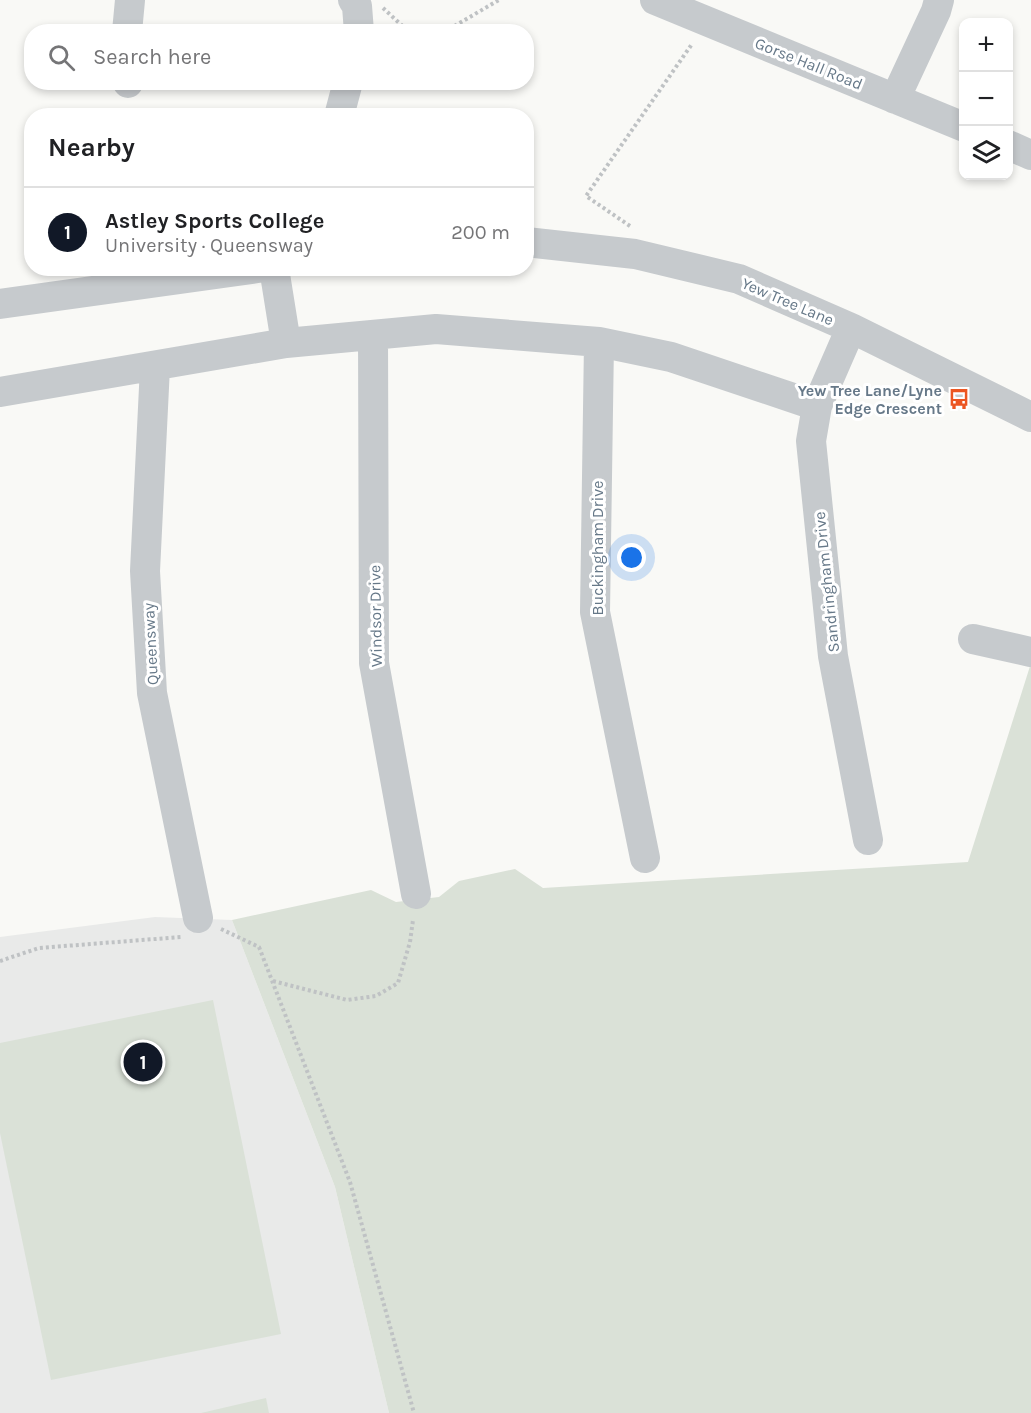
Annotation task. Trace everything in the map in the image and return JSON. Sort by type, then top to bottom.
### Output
[{"type":"street","points":[[128,24],[130,0]]},
{"type":"street","points":[[353,0],[357,6],[358,24]]},
{"type":"street","name":"Gorse Hall Road","points":[[655,0],[961,126]]},
{"type":"street","points":[[896,99],[939,0]]},
{"type":"street","points":[[341,108],[346,90]]},
{"type":"street","points":[[1013,147],[1031,155]]},
{"type":"street","name":"Yew Tree Lane","points":[[534,243],[635,254],[738,279],[851,328],[1031,417]]},
{"type":"street","points":[[0,304],[201,276]]},
{"type":"street","points":[[275,276],[286,343]]},
{"type":"street","name":"Sandringham Drive","points":[[851,328],[818,406],[811,441],[833,656],[868,840]]},
{"type":"street","points":[[0,392],[286,343],[436,329],[599,342],[671,357],[818,406]]},
{"type":"street","name":"Windsor Drive","points":[[373,335],[375,663],[416,894]]},
{"type":"street","name":"Buckingham Drive","points":[[599,342],[595,612],[645,858]]},
{"type":"street","name":"Queensway","points":[[155,367],[146,571],[152,693],[199,930]]},
{"type":"street","points":[[973,639],[1031,652]]},
{"type":"path","points":[[458,24],[499,0]]},
{"type":"path","points":[[635,254],[639,233],[586,196],[707,21]]},
{"type":"path","points":[[272,981],[347,1000],[376,996],[398,983],[410,942],[416,894]]},
{"type":"path","points":[[199,930],[230,933]]},
{"type":"path","points":[[0,961],[39,948],[199,930],[230,933],[259,947],[350,1182],[414,1413]]},
{"type":"shaded area","points":[[1031,663],[1031,1413],[389,1413],[335,1187],[232,920],[371,890],[396,902],[439,897],[459,881],[515,869],[543,888],[968,862]]},
{"type":"shaded area","points":[[155,917],[232,920],[335,1187],[389,1413],[0,1413],[0,937]]},
{"type":"shaded area","points":[[213,1000],[281,1334],[51,1380],[0,1133],[0,1043]]},
{"type":"shaded area","points":[[266,1398],[269,1413],[201,1413]]},
{"type":"place","name":"Yew Tree Lane/Lyne Edge Crescent","points":[[959,399]]},
{"type":"place","name":"Astley Sports College","points":[[143,1062]]}]
